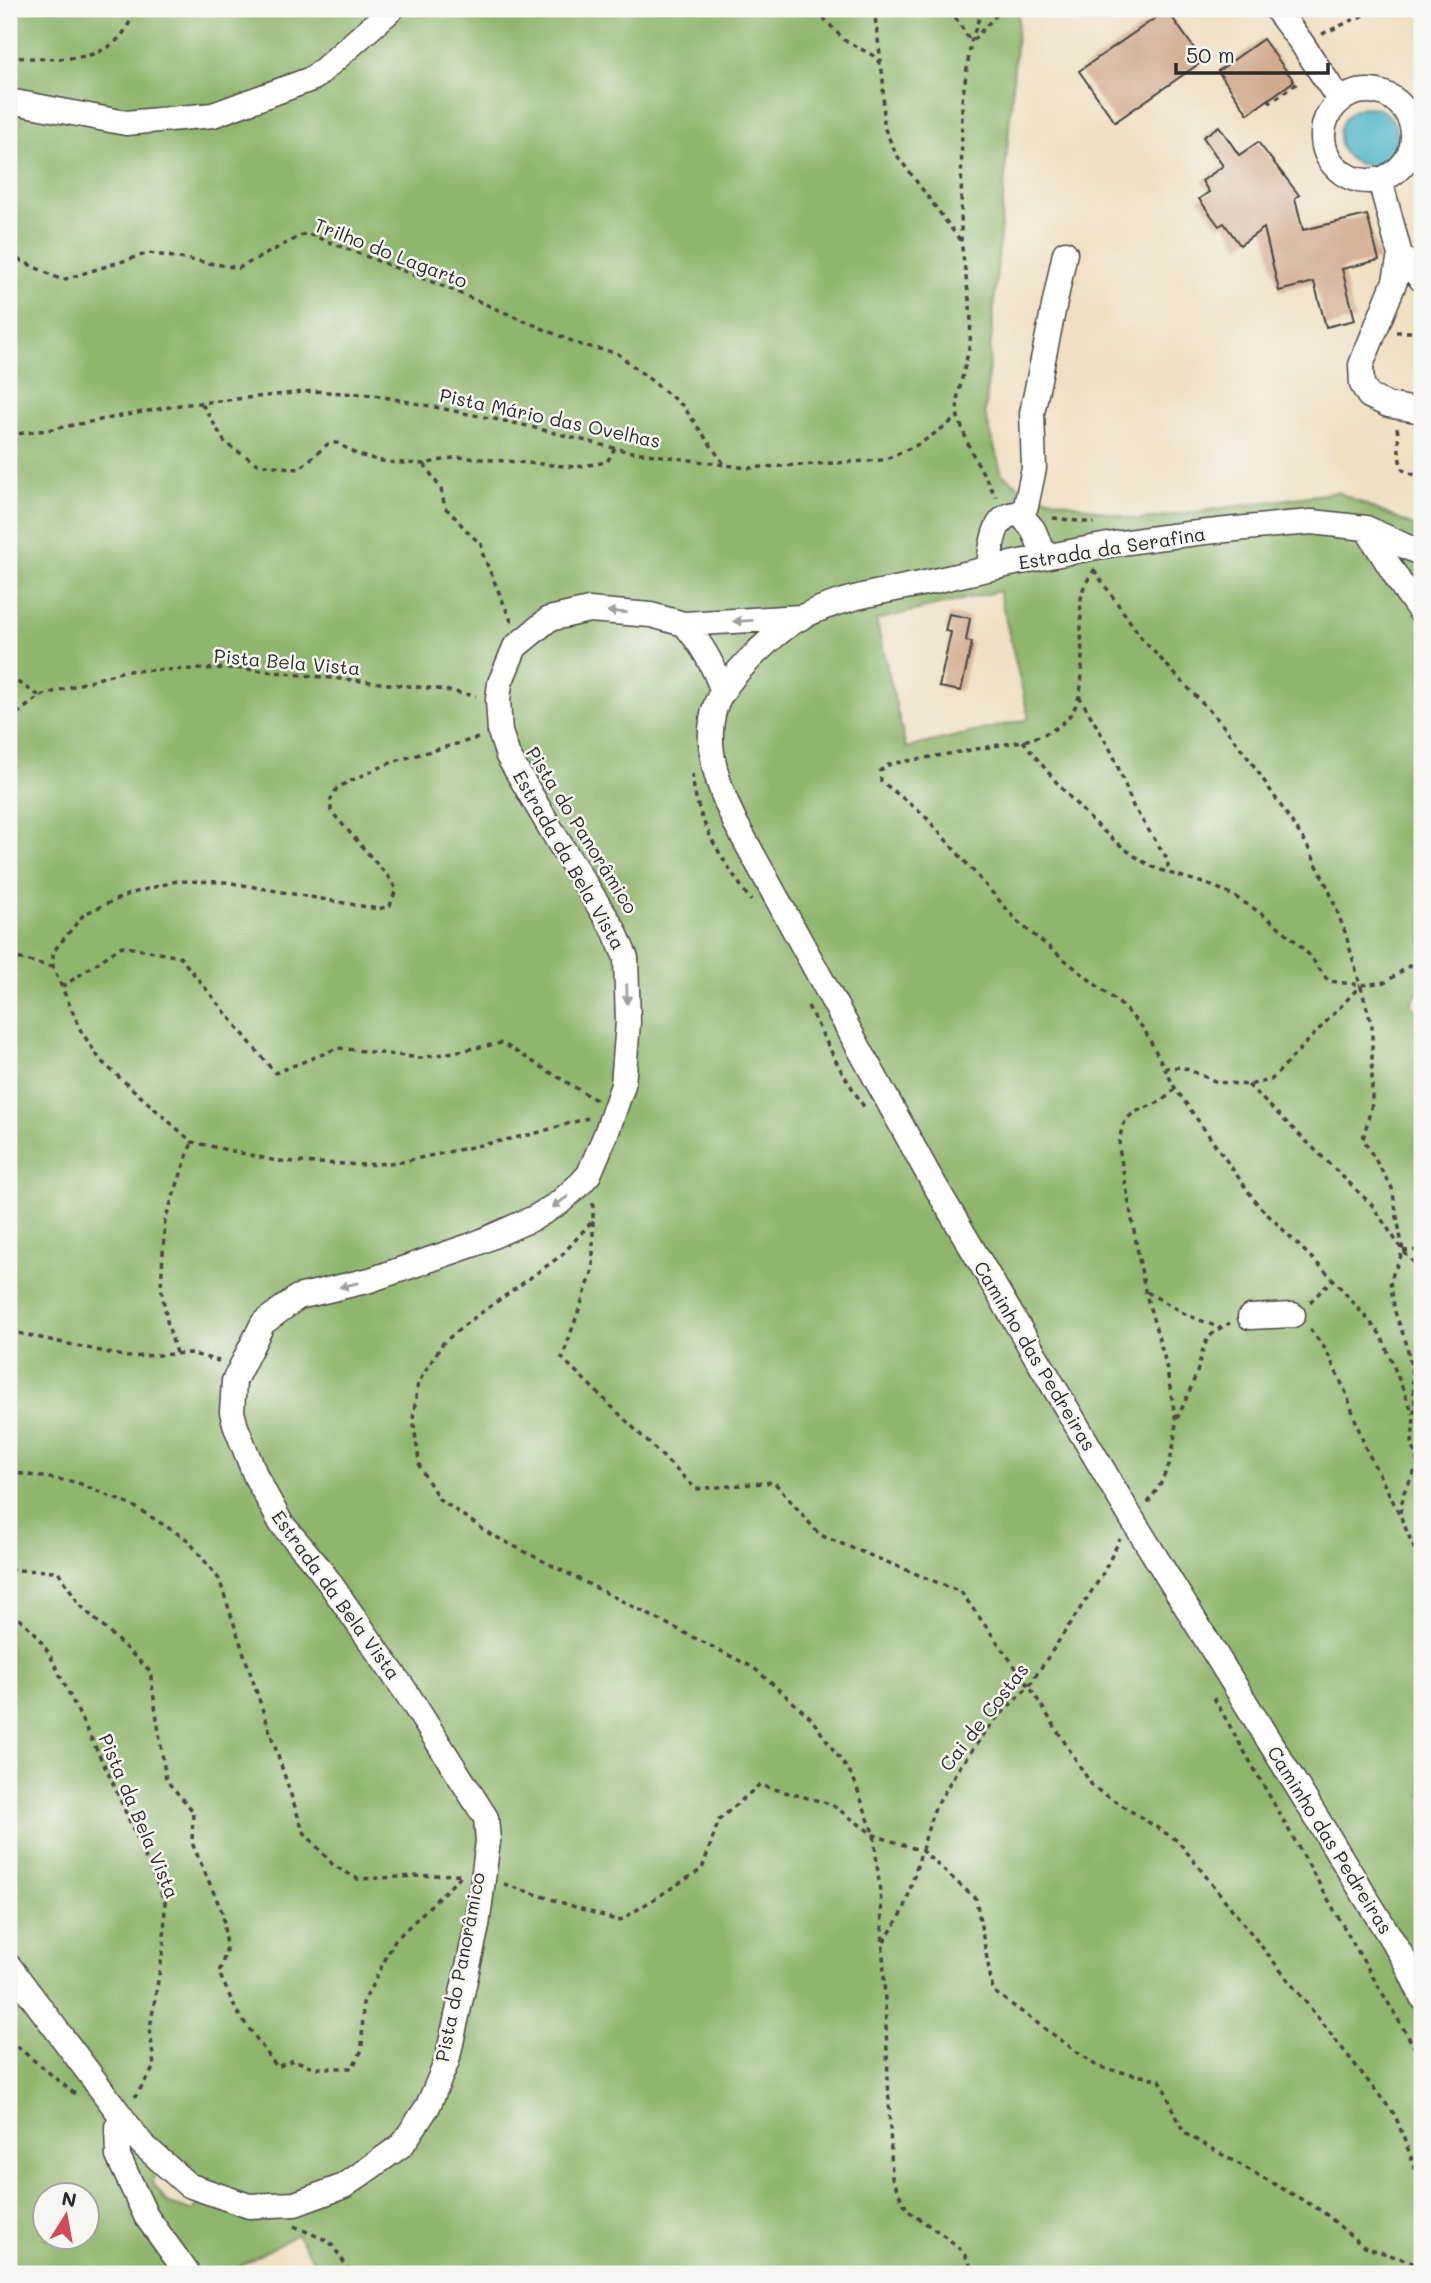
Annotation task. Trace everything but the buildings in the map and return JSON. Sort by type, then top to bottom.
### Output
[{"type":"street","points":[[9,101],[125,123],[213,115],[314,78],[392,9]]},
{"type":"street","points":[[1276,9],[1340,101]]},
{"type":"street","points":[[1362,92],[1385,95],[1404,109],[1418,144],[1390,176],[1380,180],[1358,180],[1338,170],[1326,151],[1323,129],[1326,119],[1340,101],[1362,92]]},
{"type":"street","points":[[1380,180],[1400,255],[1395,281],[1370,340],[1360,373],[1362,384],[1369,396],[1388,405],[1422,411]]},
{"type":"street","points":[[1020,514],[1026,506],[1034,468],[1032,413],[1065,253]]},
{"type":"street","points":[[1400,255],[1422,280]]},
{"type":"street","points":[[988,569],[995,531],[1002,518],[1010,513],[1020,514],[1033,529],[1045,557]]},
{"type":"street","name":"Estrada da Serafina","points":[[801,617],[842,602],[1096,547],[1300,523],[1366,528],[1422,554]]},
{"type":"street","points":[[1366,528],[1422,614]]},
{"type":"street","name":"Estrada da Bela Vista","points":[[9,1966],[119,2123],[188,2185],[249,2206],[295,2204],[344,2186],[402,2145],[428,2106],[447,2061],[477,1926],[472,1876],[488,1841],[486,1818],[406,1692],[320,1569],[281,1523],[256,1477],[232,1412],[231,1395],[237,1371],[263,1323],[298,1297],[370,1280],[475,1244],[534,1218],[559,1203],[589,1174],[614,1111],[623,1084],[628,1022],[626,958],[614,930],[508,756],[499,732],[500,683],[509,658],[520,642],[548,620],[589,610],[651,615],[684,624],[801,617]]},
{"type":"street","name":"Caminho das Pedreiras","points":[[801,617],[748,660],[715,706],[711,755],[719,786],[732,816],[927,1172],[1132,1519],[1405,1961],[1422,1997]]},
{"type":"street","points":[[684,624],[701,642],[723,692]]},
{"type":"street","points":[[1242,1319],[1296,1315]]},
{"type":"street","points":[[119,2123],[118,2156],[146,2217],[188,2274]]},
{"type":"path","points":[[9,57],[85,58],[108,48],[132,19],[135,9]]},
{"type":"path","points":[[819,9],[819,13],[844,40],[874,56],[881,65]]},
{"type":"path","points":[[874,9],[883,77],[884,127],[896,154],[961,241]]},
{"type":"path","points":[[950,9],[971,42]]},
{"type":"path","points":[[982,9],[971,42],[962,101],[961,241],[970,344],[957,400],[958,416],[970,449],[997,499]]},
{"type":"path","points":[[971,42],[1002,9]]},
{"type":"path","points":[[1301,42],[1377,9]]},
{"type":"path","points":[[1269,99],[1271,102],[1296,84]]},
{"type":"path","name":"Trilho do Lagarto","points":[[9,255],[62,280],[149,253],[239,268],[306,233],[445,287],[581,345],[617,353],[683,406],[724,464]]},
{"type":"path","name":"Pista Mário das Ovelhas","points":[[9,435],[180,405],[313,391],[374,396],[519,424],[615,448],[747,468],[884,460],[921,443],[958,416]]},
{"type":"path","points":[[202,404],[226,444],[258,464],[299,470],[329,443],[337,443],[358,456],[386,462],[424,464],[457,457],[576,467],[607,462],[615,448]]},
{"type":"path","points":[[1388,405],[1396,414],[1400,439],[1399,461],[1409,474],[1422,478]]},
{"type":"path","points":[[424,464],[441,489],[445,508],[453,514],[470,537],[481,544],[483,555],[520,642]]},
{"type":"path","points":[[1020,514],[1096,547],[1143,640],[1222,724],[1276,796],[1329,890],[1372,1026],[1372,1104],[1363,1139],[1392,1188],[1403,1251],[1390,1281],[1395,1312],[1406,1342],[1414,1389],[1412,1441],[1422,1473]]},
{"type":"path","points":[[1096,547],[1080,605],[1083,666],[1079,696],[1072,713],[1062,726],[1044,736],[1023,741],[890,764],[884,766],[879,776],[888,788],[901,795],[924,815],[1019,923],[1121,1005],[1144,1029],[1175,1088],[1258,1205],[1332,1279],[1381,1335],[1414,1418]]},
{"type":"path","name":"Pista Bela Vista","points":[[9,720],[40,696],[124,671],[235,668],[438,689],[476,696]]},
{"type":"path","points":[[9,677],[40,696]]},
{"type":"path","points":[[1079,696],[1113,754],[1133,806],[1168,860],[1168,872]]},
{"type":"path","points":[[1422,722],[1422,760]]},
{"type":"path","points":[[486,736],[396,761],[337,788],[331,799],[331,811],[391,880],[396,890],[390,906],[378,909],[226,881],[177,881],[130,894],[84,914],[53,952],[53,967],[81,1031],[101,1061],[192,1142],[278,1161],[376,1164],[401,1162],[533,1134],[614,1111]]},
{"type":"path","points":[[1023,741],[1063,793],[1140,860],[1222,890],[1253,908],[1283,930],[1329,981],[1361,985],[1386,982],[1422,957]]},
{"type":"path","points":[[62,988],[122,946],[180,957],[275,1073],[338,1048],[421,1058],[502,1042],[614,1111]]},
{"type":"path","points":[[9,956],[53,967]]},
{"type":"path","points":[[1164,1068],[1182,1067],[1217,1082],[1248,1085],[1271,1080],[1361,985]]},
{"type":"path","points":[[1248,1085],[1372,1205],[1403,1251],[1422,1271]]},
{"type":"path","points":[[1175,1088],[1169,1097],[1137,1110],[1125,1120],[1120,1131],[1119,1148],[1145,1291],[1165,1360],[1176,1421]]},
{"type":"path","points":[[176,1353],[161,1287],[165,1220],[192,1142]]},
{"type":"path","points":[[592,1199],[593,1270],[562,1358],[696,1489],[774,1482],[820,1535],[961,1592],[1029,1686],[1093,1787],[1178,1840],[1395,2115],[1422,2186]]},
{"type":"path","points":[[593,1220],[562,1255],[443,1343],[418,1383],[413,1419],[419,1468],[439,1499],[490,1534],[754,1668],[810,1717],[853,1777],[874,1835],[883,1943],[892,2177],[908,2210],[957,2247],[971,2267],[971,2274]]},
{"type":"path","points":[[1403,1251],[1422,1250]]},
{"type":"path","points":[[1332,1279],[1296,1315],[1326,1350],[1346,1393],[1365,1447],[1400,1515],[1422,1567]]},
{"type":"path","points":[[1145,1291],[1187,1315],[1220,1328]]},
{"type":"path","points":[[1176,1421],[1197,1371],[1201,1348],[1220,1328],[1242,1319]]},
{"type":"path","points":[[9,1331],[128,1357],[176,1353],[208,1357],[237,1371]]},
{"type":"path","name":"Cai de Costas","points":[[883,1943],[904,1910],[933,1812],[956,1772],[993,1722],[1029,1686],[1101,1577],[1132,1519],[1147,1503],[1169,1465],[1176,1421]]},
{"type":"path","points":[[1400,1515],[1404,1492],[1422,1457]]},
{"type":"path","points":[[9,1472],[76,1482],[135,1507],[188,1540],[219,1579],[303,1831],[333,1865],[358,1880],[472,1876],[619,1921],[702,1869],[719,1820],[759,1785],[831,1804],[874,1835],[922,1852],[976,1899],[993,1991],[1098,2067],[1160,2080],[1184,2133],[1322,2211],[1364,2247],[1422,2265]]},
{"type":"path","points":[[9,1570],[58,1570],[80,1605],[150,1671],[166,1780],[193,1811],[192,1843],[223,1914],[226,1951],[219,1973],[237,2012],[277,2067],[293,2060],[316,2068],[352,2068],[362,2050],[363,2003],[395,1940],[472,1876]]},
{"type":"path","name":"Pista da Bela Vista","points":[[9,1615],[21,1620],[50,1653],[112,1781],[165,1902],[164,1945],[149,2028],[154,2067],[119,2123]]},
{"type":"path","points":[[9,2040],[84,2101]]},
{"type":"path","points":[[284,2222],[330,2242],[352,2274]]},
{"type":"green space","points":[[9,9],[1019,9],[985,413],[1002,474],[1029,493],[1137,520],[1338,492],[1422,530],[1422,987],[1411,1003],[1422,1019],[1422,2274],[321,2274],[297,2234],[226,2274],[9,2274]],"holes":[[[999,591],[1029,719],[906,748],[876,620]],[[157,2171],[191,2198],[201,2203],[191,2211],[167,2203],[153,2183]]]},
{"type":"water","points":[[1368,107],[1384,112],[1392,120],[1397,136],[1392,152],[1384,160],[1368,165],[1352,160],[1344,152],[1339,136],[1344,120],[1352,112]]}]
